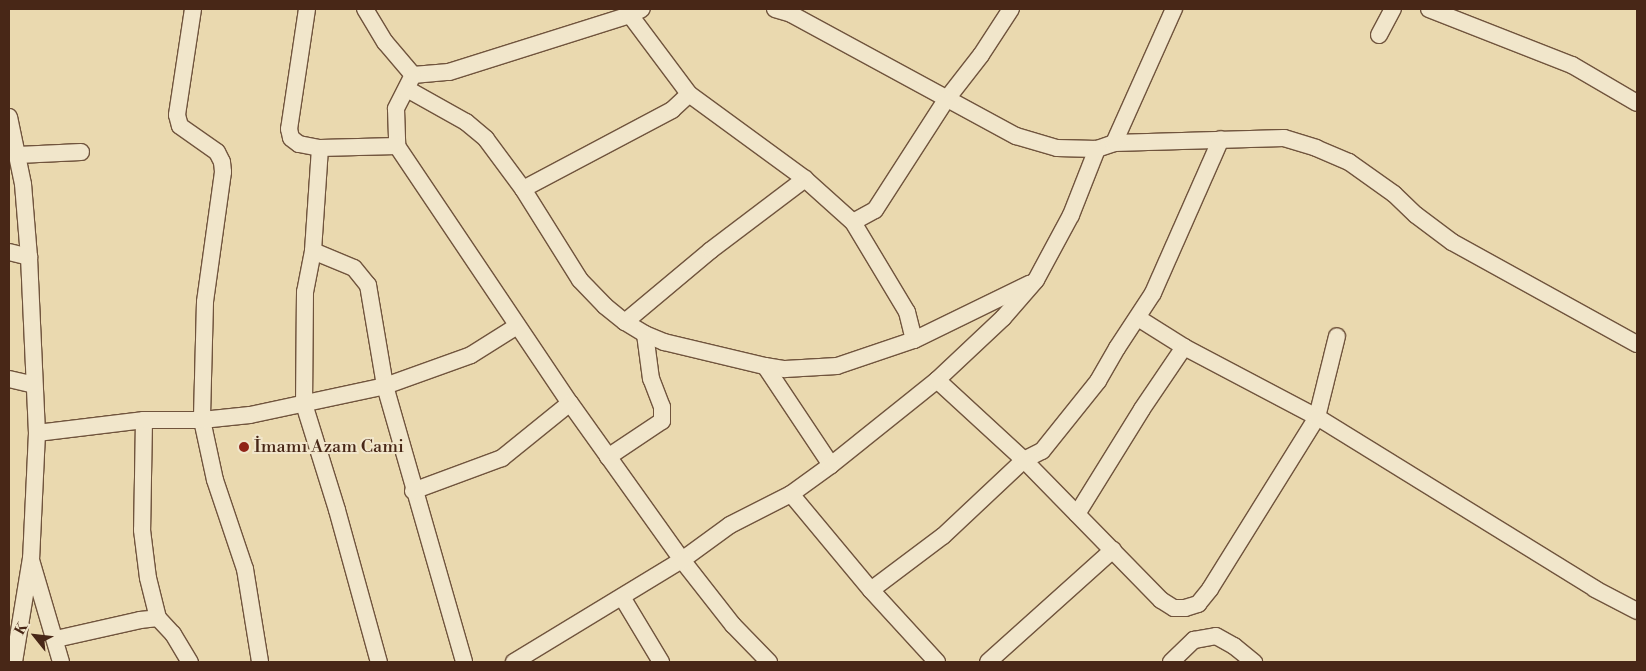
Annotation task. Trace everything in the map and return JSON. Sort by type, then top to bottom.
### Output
[{"type":"street","points":[[193,9],[177,115],[180,126],[217,152],[224,172],[205,302],[202,420],[215,480],[245,569],[260,662]]},
{"type":"street","points":[[306,9],[289,129],[291,138],[299,144],[320,148],[396,146]]},
{"type":"street","points":[[365,9],[410,82],[466,122],[486,139],[523,189],[580,280],[605,306],[625,322],[645,334],[664,342],[785,369],[837,366],[914,340],[1036,280]]},
{"type":"street","points":[[775,9],[793,11],[946,100],[1016,136],[1057,148],[1098,149],[1114,143],[1284,138],[1316,148],[1349,162],[1394,194],[1416,216],[1452,242],[1637,344]]},
{"type":"street","points":[[853,222],[875,210],[946,100],[981,55],[1011,9]]},
{"type":"street","points":[[1114,143],[1174,9]]},
{"type":"street","points":[[1380,34],[1393,9]]},
{"type":"street","points":[[1429,9],[1572,65],[1637,103]]},
{"type":"street","points":[[769,662],[733,625],[682,560],[570,403],[544,361],[517,326],[450,223],[396,146],[396,109],[410,82],[449,72],[636,12],[689,94],[805,179],[853,222],[907,312],[914,340]]},
{"type":"street","points":[[523,189],[672,110],[689,94]]},
{"type":"street","points":[[9,117],[18,155],[29,256],[37,433],[31,558],[15,609],[14,662]]},
{"type":"street","points":[[871,590],[942,536],[1024,460],[1042,451],[1093,388],[1157,285],[1222,139]]},
{"type":"street","points":[[320,148],[312,252],[306,292],[304,404],[337,510],[379,662]]},
{"type":"street","points":[[516,661],[682,560],[730,525],[791,494],[831,465],[937,380],[1003,318],[1036,280],[1071,215],[1098,149]]},
{"type":"street","points":[[18,155],[82,152]]},
{"type":"street","points":[[625,322],[711,250],[805,179]]},
{"type":"street","points":[[9,252],[29,256]]},
{"type":"street","points":[[312,252],[354,268],[368,285],[385,386],[413,491],[464,662]]},
{"type":"street","points":[[1138,318],[1184,348],[1317,417],[1595,589],[1637,611]]},
{"type":"street","points":[[37,433],[144,420],[202,420],[250,415],[385,386],[471,355],[517,326]]},
{"type":"street","points":[[608,457],[662,421],[662,407],[651,379],[645,334]]},
{"type":"street","points":[[937,380],[1024,460],[1161,600],[1174,608],[1185,608],[1198,604],[1210,589],[1317,417],[1337,336]]},
{"type":"street","points":[[1077,514],[1142,409],[1184,348]]},
{"type":"street","points":[[766,366],[831,465]]},
{"type":"street","points":[[9,379],[34,384]]},
{"type":"street","points":[[413,491],[502,458],[570,403]]},
{"type":"street","points":[[144,420],[142,530],[148,578],[158,618],[173,634],[190,662]]},
{"type":"street","points":[[791,494],[871,590],[937,662]]},
{"type":"street","points":[[988,662],[1113,550]]},
{"type":"street","points":[[31,558],[56,639],[61,662]]},
{"type":"street","points":[[622,597],[661,662]]},
{"type":"street","points":[[56,639],[140,620],[158,618]]},
{"type":"street","points":[[1171,662],[1194,640],[1216,636],[1234,646],[1254,662]]},
{"type":"place","name":"İmamı Azam Cami","points":[[244,447]]}]
